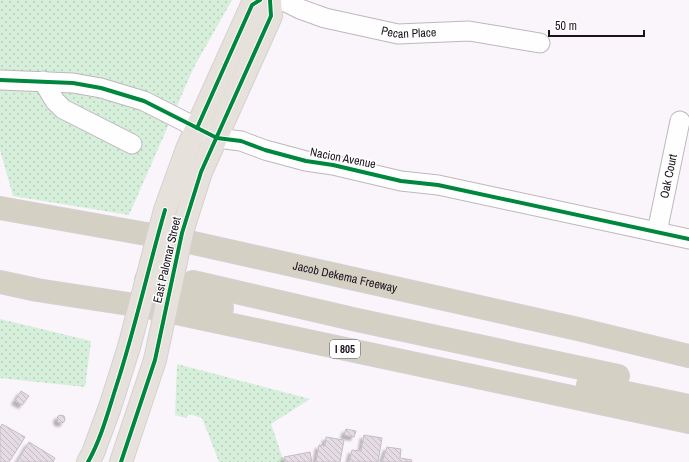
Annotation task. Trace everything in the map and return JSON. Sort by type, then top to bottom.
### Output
[{"type":"highway","name":"Jacob Dekema Freeway","points":[[0,208],[180,240],[570,327],[689,356]]},
{"type":"highway","points":[[146,280],[175,287],[190,300],[356,328],[689,391]]},
{"type":"highway","name":"I 805","points":[[0,282],[37,290],[148,307],[689,422]]},
{"type":"highway","points":[[356,328],[689,406]]},
{"type":"main road","name":"East Palomar Street","points":[[88,462],[108,413],[129,347],[165,210],[187,149],[252,5],[260,0]]},
{"type":"main road","name":"East Palomar Street","points":[[121,462],[156,360],[175,287],[182,233],[201,172],[271,16],[270,0]]},
{"type":"street","name":"Pecan Place","points":[[282,0],[300,9],[325,18],[398,34],[469,31],[540,43]]},
{"type":"street","name":"Nacion Avenue","points":[[0,80],[73,83],[100,88],[127,95],[172,114],[217,138],[241,141],[265,150],[306,161],[333,165],[401,180],[438,185],[689,239]]},
{"type":"street","points":[[43,81],[55,101],[64,108],[132,144]]},
{"type":"street","name":"Oak Court","points":[[657,232],[680,121]]},
{"type":"green space","points":[[0,0],[232,0],[194,67],[129,215],[13,196],[0,150]]},
{"type":"green space","points":[[0,319],[91,341],[85,387],[0,378]]},
{"type":"green space","points":[[177,364],[310,399],[271,424],[284,462],[219,462],[202,418],[189,414],[186,418],[175,415]]},
{"type":"building","points":[[21,391],[29,396],[22,405],[15,401]]},
{"type":"building","points":[[59,415],[63,415],[65,419],[63,423],[59,423],[57,421],[57,417]]},
{"type":"building","points":[[2,424],[25,437],[9,462],[0,462],[0,428]]},
{"type":"building","points":[[346,429],[356,431],[354,437],[344,435]]},
{"type":"building","points":[[364,435],[382,438],[378,462],[349,462],[352,450],[361,451]]},
{"type":"building","points":[[326,437],[344,440],[340,462],[316,462],[319,445],[325,446]]},
{"type":"building","points":[[29,442],[55,458],[53,462],[17,462]]},
{"type":"building","points":[[387,447],[401,449],[400,458],[412,460],[411,462],[382,462]]},
{"type":"building","points":[[310,452],[312,462],[285,462],[284,457]]},
{"type":"cycle path","points":[[197,128],[252,5],[260,0]]},
{"type":"cycle path","points":[[121,462],[155,360],[182,233],[201,172],[271,16],[270,0]]},
{"type":"cycle path","points":[[0,80],[73,83],[101,88],[144,101],[217,138],[241,141],[265,150],[306,161],[333,165],[401,181],[438,185],[689,239]]},
{"type":"cycle path","points":[[88,462],[107,416],[123,365],[165,210]]}]
